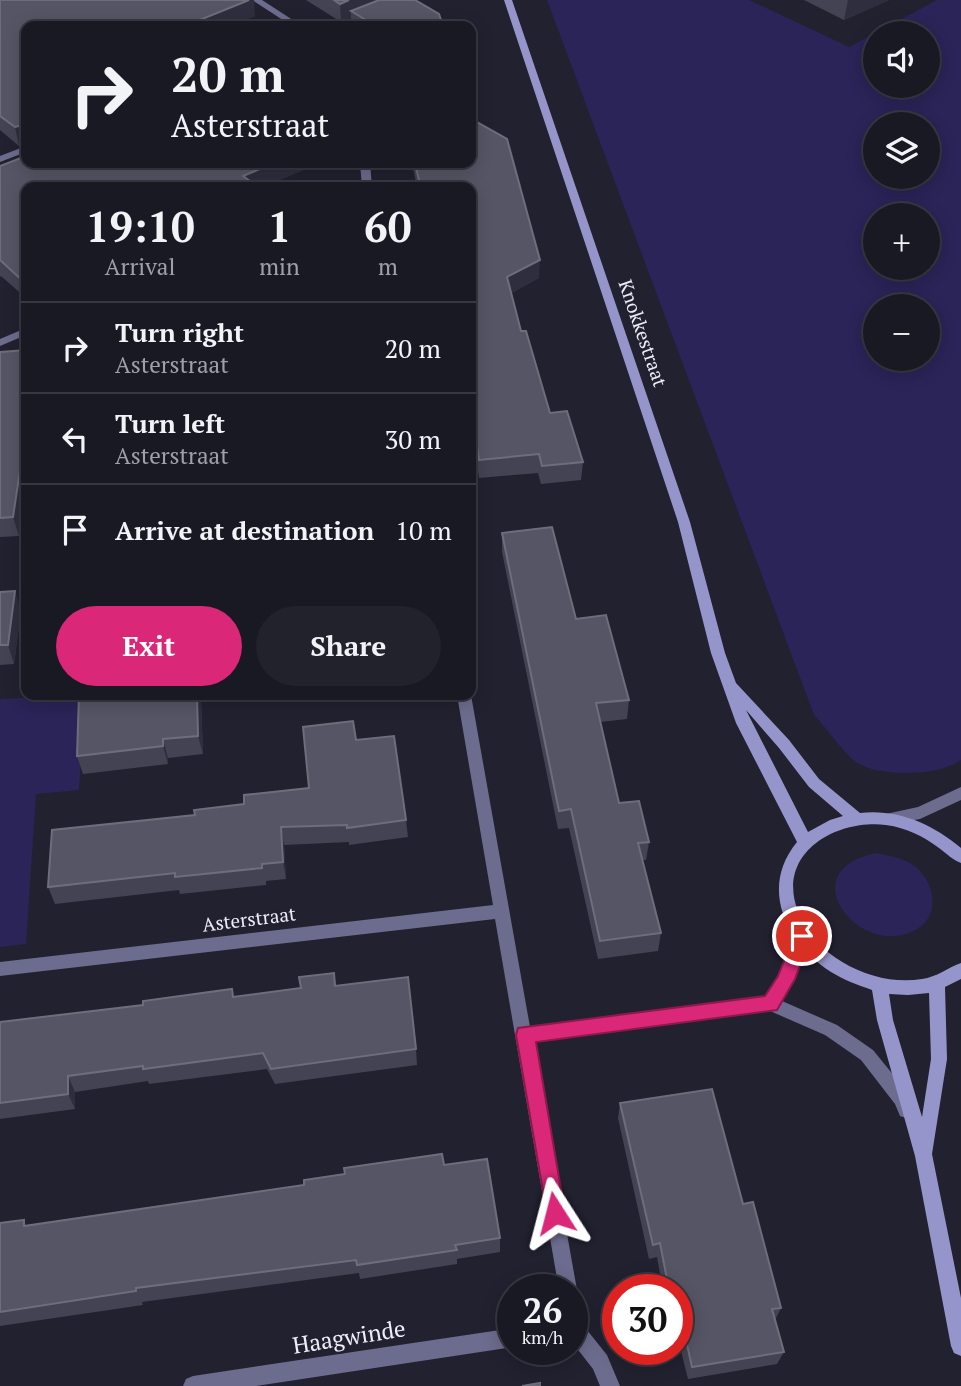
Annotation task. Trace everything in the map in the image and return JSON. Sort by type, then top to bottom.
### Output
[{"type":"street","points":[[256,0],[290,21]]},
{"type":"street","name":"Knokkestraat","points":[[508,0],[684,522],[718,653],[743,723],[805,842]]},
{"type":"street","points":[[355,21],[377,13]]},
{"type":"street","points":[[0,159],[21,151]]},
{"type":"street","points":[[0,343],[21,333]]},
{"type":"street","name":"Knokkestraat","points":[[729,682],[784,744],[814,783],[858,819]]},
{"type":"street","points":[[465,700],[565,1274]]},
{"type":"street","points":[[961,793],[929,810],[886,819],[858,819],[829,826],[805,842],[789,869],[787,886],[793,920],[802,936],[827,962],[852,976],[879,986],[899,989],[937,984],[961,970]]},
{"type":"street","points":[[886,819],[915,826],[942,840],[961,857]]},
{"type":"street","name":"Asterstraat","points":[[0,969],[503,911]]},
{"type":"street","points":[[771,1004],[786,979],[802,936]]},
{"type":"street","points":[[924,1156],[939,1059],[937,984]]},
{"type":"street","points":[[879,986],[885,1020],[924,1156],[961,1346]]},
{"type":"street","points":[[525,1035],[771,1004],[831,1030],[867,1055],[902,1099],[924,1156]]},
{"type":"street","name":"Haagwinde","points":[[192,1386],[497,1338]]},
{"type":"street","points":[[588,1345],[600,1362],[610,1386]]},
{"type":"shaded area","points":[[547,0],[749,0],[849,47],[863,39],[863,98],[940,98],[940,21],[898,21],[937,0],[961,0],[961,760],[940,769],[911,773],[882,771],[859,764],[814,715]]},
{"type":"shaded area","points":[[0,699],[85,700],[79,790],[36,794],[26,944],[0,947]]},
{"type":"shaded area","points":[[876,853],[912,864],[928,883],[933,902],[921,927],[891,936],[871,932],[854,922],[841,908],[835,892],[838,876],[851,862]]},
{"type":"building","points":[[0,0],[249,0],[197,21],[21,21],[21,126],[15,127],[0,116]]},
{"type":"building","points":[[379,0],[415,0],[439,14],[441,21],[368,21],[351,11]]},
{"type":"building","points":[[476,118],[477,122],[507,139],[540,260],[507,277],[521,331],[526,331],[550,413],[567,411],[583,462],[542,466],[539,454],[479,460],[476,440],[476,182],[419,182],[416,168],[476,168]]},
{"type":"building","points":[[21,158],[21,168],[262,168],[243,176],[250,181],[248,182],[21,182],[21,279],[0,260],[0,166]]},
{"type":"building","points":[[21,350],[21,464],[13,517],[0,518],[0,352]]},
{"type":"building","points":[[552,527],[576,619],[606,615],[629,700],[596,703],[619,803],[639,801],[649,842],[638,843],[661,933],[600,941],[571,809],[559,811],[502,533]]},
{"type":"building","points":[[15,591],[8,645],[0,645],[0,592]]},
{"type":"building","points":[[79,700],[197,700],[198,736],[163,739],[163,746],[77,756]]},
{"type":"building","points":[[353,721],[356,740],[394,736],[406,820],[347,828],[347,825],[281,827],[283,862],[262,864],[262,868],[175,877],[175,873],[48,887],[52,830],[195,815],[194,810],[244,804],[244,795],[309,788],[303,727]]},
{"type":"building","points":[[334,973],[335,986],[408,977],[416,1049],[271,1069],[263,1053],[143,1069],[143,1066],[68,1076],[68,1094],[0,1103],[0,1022],[143,1005],[143,1001],[232,989],[233,997],[301,988],[299,977]]},
{"type":"building","points":[[712,1089],[743,1204],[753,1202],[781,1308],[772,1309],[784,1352],[692,1367],[693,1274],[666,1274],[660,1243],[653,1245],[620,1103]]},
{"type":"building","points":[[442,1154],[444,1165],[487,1159],[500,1238],[455,1245],[457,1250],[357,1265],[356,1260],[136,1288],[136,1291],[0,1312],[0,1223],[24,1220],[24,1226],[304,1185],[304,1180],[345,1174],[344,1168]]},
{"type":"route","points":[[555,1213],[525,1035],[771,1004],[786,979],[802,936]]}]
